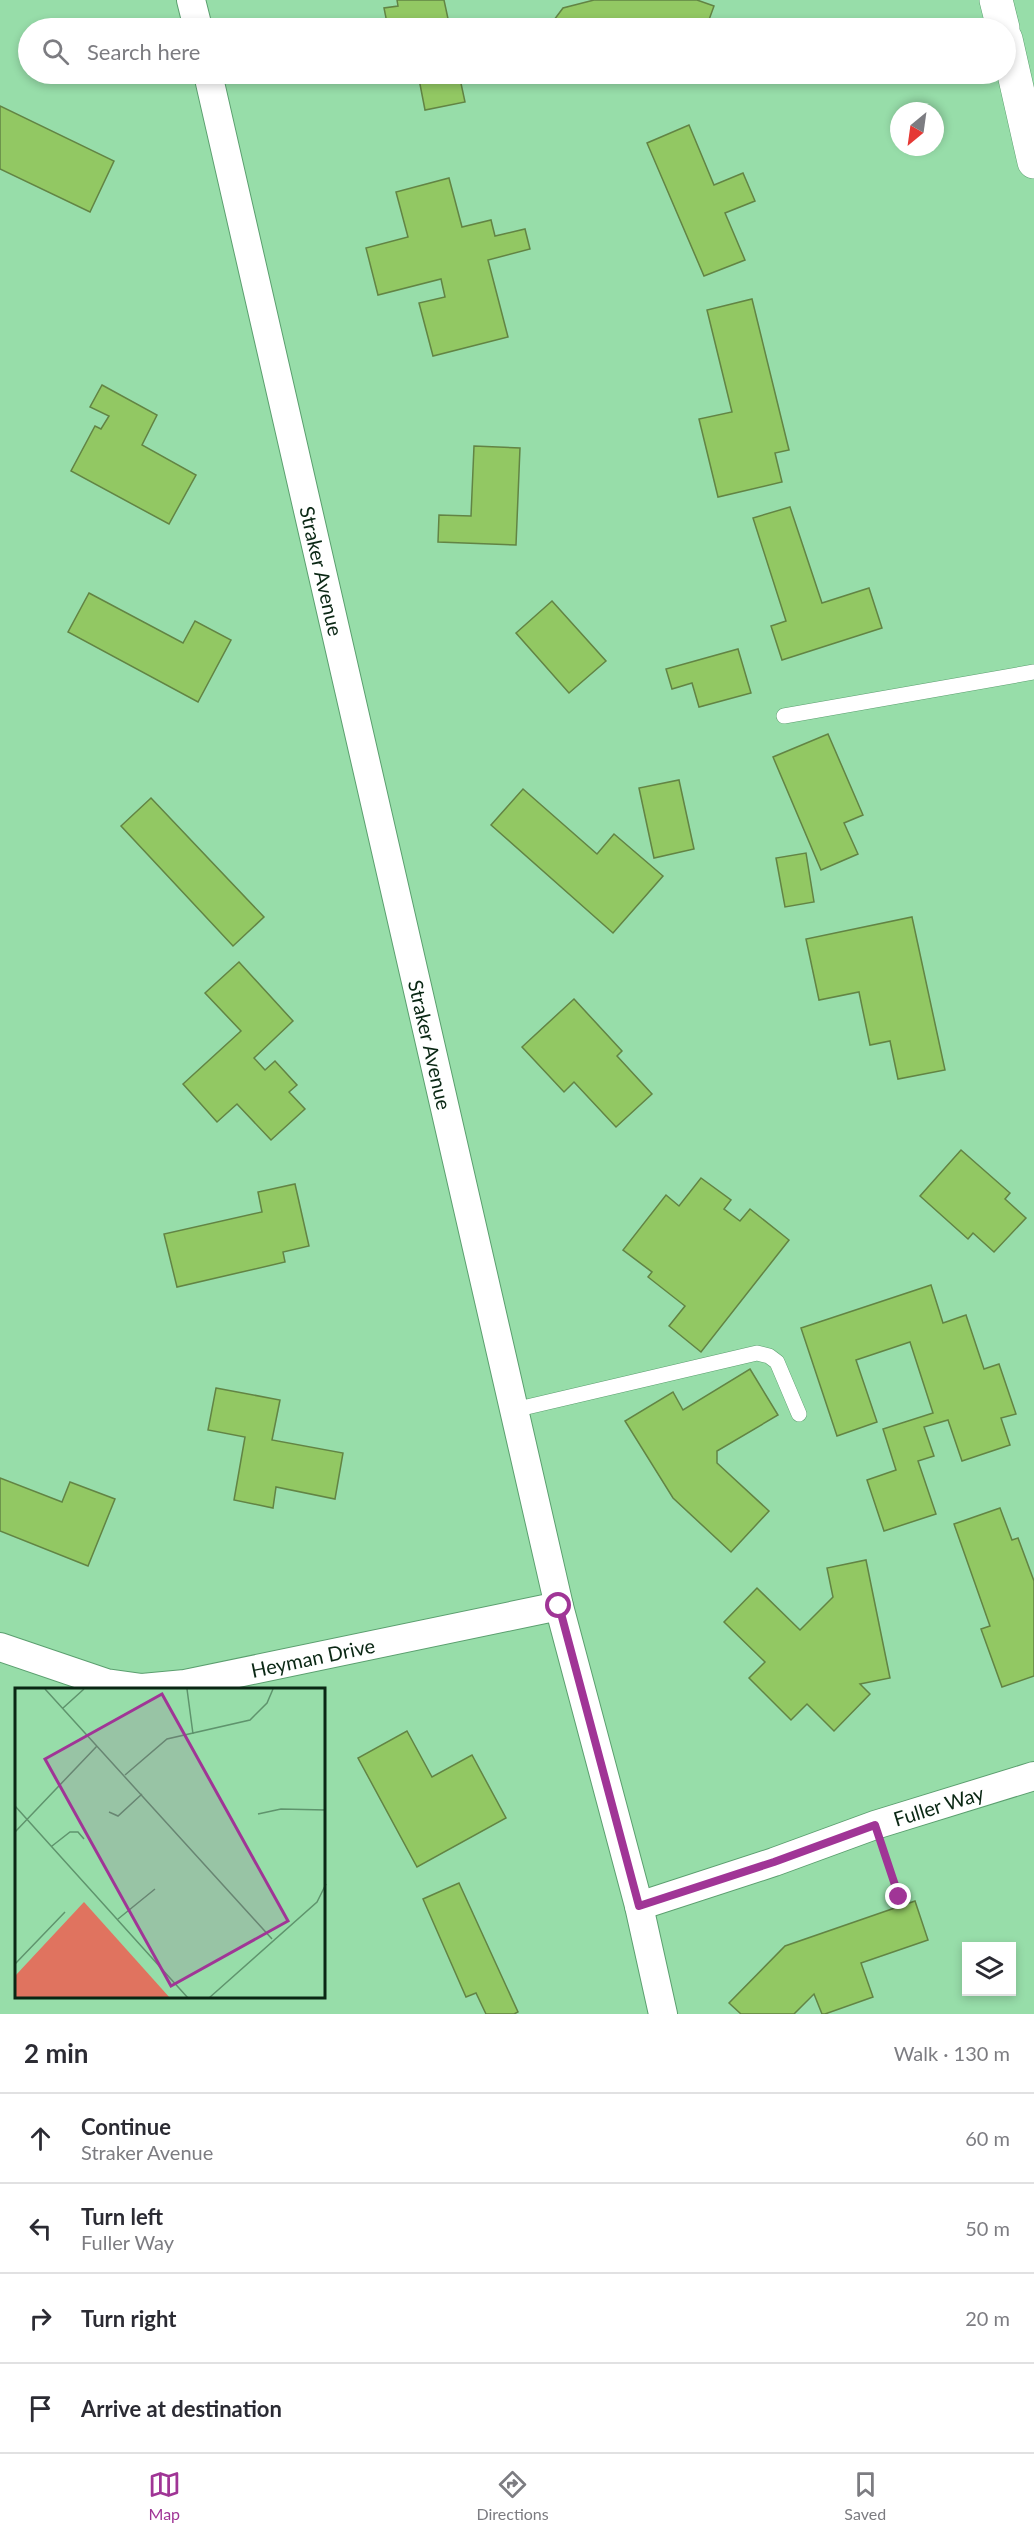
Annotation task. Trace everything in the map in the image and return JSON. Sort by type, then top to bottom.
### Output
[{"type":"main road","points":[[996,0],[1000,18]]},
{"type":"main road","points":[[1016,84],[1034,162]]},
{"type":"street","points":[[191,0],[196,18]]},
{"type":"street","name":"Straker Avenue","points":[[210,84],[559,1606],[639,1906],[663,2014]]},
{"type":"street","name":"Heyman Drive","points":[[0,1647],[105,1683],[142,1688],[185,1684],[559,1606]]},
{"type":"street","name":"Fuller Way","points":[[639,1906],[774,1862],[875,1825],[1034,1776]]},
{"type":"lane","points":[[784,716],[1034,672]]},
{"type":"lane","points":[[514,1410],[757,1353],[769,1356],[777,1362],[799,1414]]},
{"type":"path","points":[[875,1825],[899,1897]]},
{"type":"building","points":[[397,0],[444,0],[448,18],[386,18],[384,8],[398,6]]},
{"type":"building","points":[[594,0],[697,0],[714,6],[710,18],[556,18],[563,8]]},
{"type":"building","points":[[420,84],[461,84],[465,102],[425,110]]},
{"type":"building","points":[[0,106],[114,161],[90,212],[0,169]]},
{"type":"building","points":[[689,125],[714,185],[743,173],[755,201],[725,213],[745,260],[704,276],[647,143]]},
{"type":"building","points":[[449,178],[462,227],[491,220],[495,236],[525,229],[530,249],[488,260],[508,337],[433,356],[419,303],[445,297],[441,279],[378,295],[366,248],[408,237],[396,192]]},
{"type":"building","points":[[752,299],[789,450],[775,453],[782,482],[718,497],[699,419],[732,412],[707,310]]},
{"type":"building","points":[[102,385],[157,415],[142,445],[196,475],[169,524],[71,471],[95,426],[101,429],[109,416],[90,407]]},
{"type":"building","points":[[474,446],[520,448],[516,545],[438,542],[439,515],[471,516]]},
{"type":"building","points":[[790,507],[822,603],[869,588],[882,628],[782,660],[771,626],[786,621],[753,518]]},
{"type":"building","points":[[89,593],[183,643],[195,621],[231,640],[198,702],[68,632]]},
{"type":"building","points":[[552,601],[606,661],[569,693],[516,633]]},
{"type":"building","points":[[738,649],[751,693],[699,707],[692,683],[672,689],[666,669]]},
{"type":"building","points":[[828,734],[863,815],[844,823],[858,854],[821,870],[773,757]]},
{"type":"building","points":[[679,780],[694,849],[654,858],[639,788]]},
{"type":"building","points":[[523,789],[597,854],[614,834],[663,876],[613,933],[491,825]]},
{"type":"building","points":[[151,798],[264,917],[233,946],[121,826]]},
{"type":"building","points":[[806,853],[814,902],[785,907],[776,858]]},
{"type":"building","points":[[912,917],[945,1070],[898,1079],[890,1041],[870,1045],[859,992],[819,1000],[806,939]]},
{"type":"building","points":[[239,962],[293,1021],[254,1058],[265,1070],[275,1061],[297,1085],[289,1092],[305,1109],[271,1140],[237,1104],[217,1122],[183,1084],[241,1031],[205,993]]},
{"type":"building","points":[[574,999],[622,1051],[617,1056],[652,1094],[616,1127],[574,1082],[564,1092],[522,1047]]},
{"type":"building","points":[[961,1150],[1010,1193],[1005,1199],[1026,1218],[994,1252],[973,1233],[968,1239],[920,1196]]},
{"type":"building","points":[[701,1178],[731,1200],[724,1209],[740,1221],[750,1209],[789,1240],[701,1352],[669,1326],[685,1306],[648,1277],[652,1272],[623,1250],[666,1195],[679,1206]]},
{"type":"building","points":[[295,1184],[309,1246],[283,1252],[285,1262],[177,1287],[164,1234],[262,1212],[258,1192]]},
{"type":"building","points":[[931,1285],[943,1323],[966,1315],[984,1369],[999,1364],[1016,1414],[1001,1418],[1010,1445],[962,1461],[948,1420],[924,1427],[934,1456],[918,1461],[936,1514],[884,1531],[867,1480],[896,1470],[883,1429],[933,1413],[910,1342],[856,1360],[877,1422],[837,1436],[801,1328]]},
{"type":"building","points":[[750,1369],[778,1415],[717,1451],[717,1463],[769,1511],[731,1552],[673,1498],[625,1421],[673,1392],[683,1410]]},
{"type":"building","points":[[216,1388],[280,1400],[272,1440],[343,1453],[335,1499],[276,1487],[273,1508],[234,1500],[245,1437],[208,1430]]},
{"type":"building","points":[[0,1478],[62,1502],[70,1482],[115,1499],[88,1566],[0,1531]]},
{"type":"building","points":[[1000,1508],[1012,1540],[1018,1538],[1034,1581],[1034,1676],[1002,1687],[981,1629],[990,1626],[954,1524]]},
{"type":"building","points":[[866,1560],[890,1678],[860,1684],[870,1694],[834,1731],[807,1704],[791,1720],[749,1678],[765,1662],[724,1622],[757,1588],[800,1630],[833,1597],[827,1568]]},
{"type":"building","points":[[407,1731],[432,1777],[472,1755],[506,1818],[417,1867],[358,1758]]},
{"type":"building","points":[[459,1883],[518,2012],[514,2014],[486,2014],[476,1993],[466,1997],[423,1899]]},
{"type":"building","points":[[915,1901],[928,1940],[861,1963],[873,1997],[825,2014],[822,2014],[814,1994],[794,2014],[741,2014],[729,2003],[785,1946]]},
{"type":"route","points":[[559,1606],[639,1906],[774,1862],[875,1825],[899,1897]]}]
